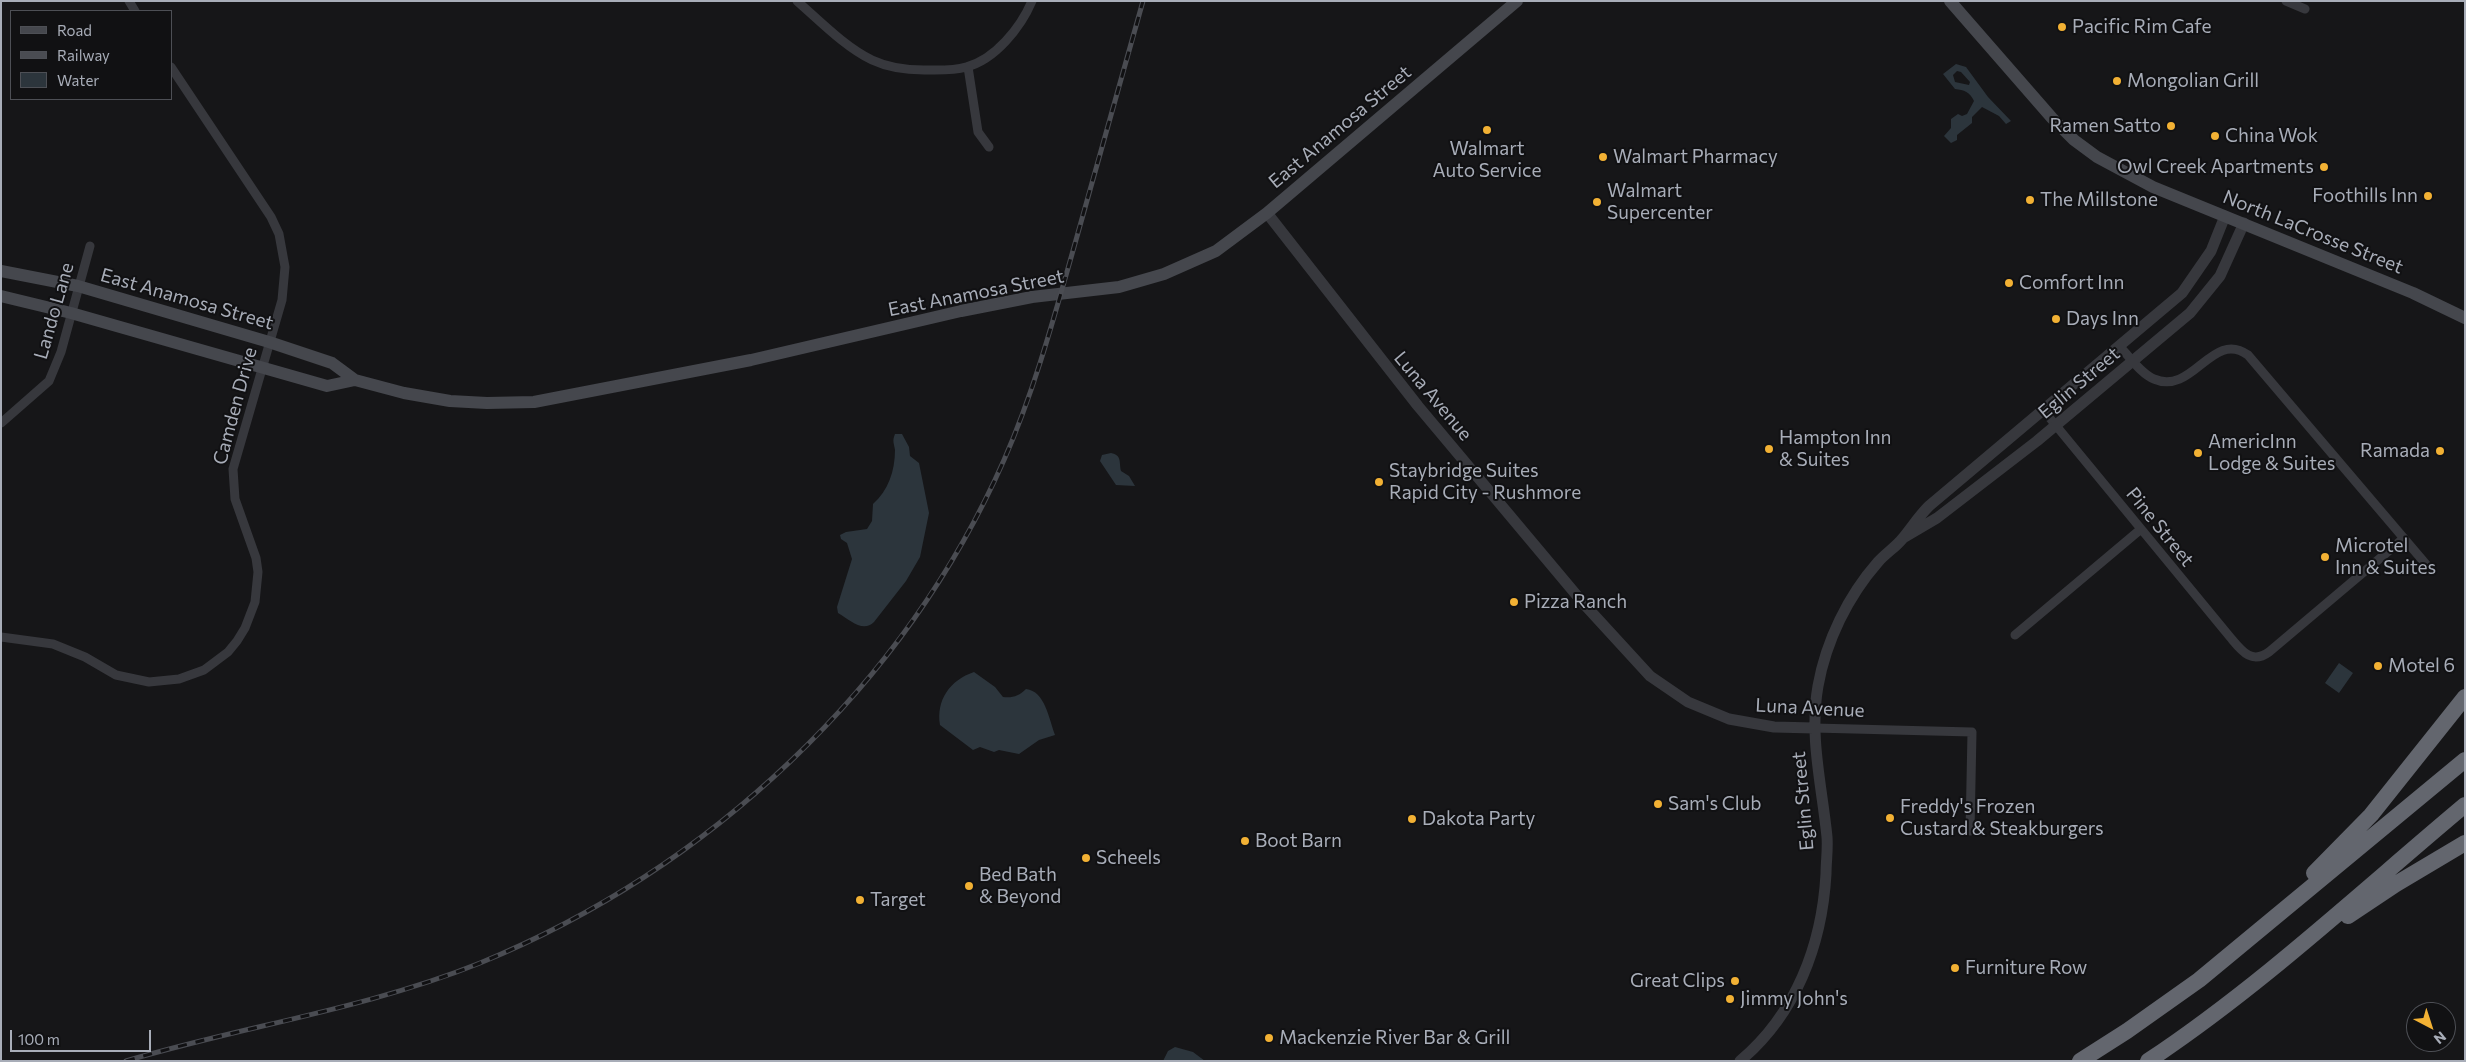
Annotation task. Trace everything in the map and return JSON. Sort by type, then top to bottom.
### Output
[{"type":"highway","points":[[2199,980],[2311,876],[2353,834],[2403,776],[2465,697]]},
{"type":"highway","points":[[2080,1061],[2127,1032],[2199,980],[2465,760]]},
{"type":"highway","points":[[2257,981],[2465,805]]},
{"type":"highway","points":[[2148,1061],[2371,900],[2465,843]]},
{"type":"main road","name":"East Anamosa Street","points":[[1,272],[78,286],[269,342],[332,363],[355,380],[404,393],[487,403],[534,402],[751,360],[961,311],[1032,297],[1119,287],[1164,274],[1216,251],[1267,213],[1517,1]]},
{"type":"main road","name":"North LaCrosse Street","points":[[1950,1],[2038,104],[2074,140],[2123,173],[2413,293],[2465,318]]},
{"type":"main road","name":"East Anamosa Street","points":[[1,296],[71,313],[327,386],[355,380]]},
{"type":"street","points":[[797,1],[855,49],[872,60],[899,70],[945,70],[968,67],[994,52],[1012,35],[1026,15],[1032,1]]},
{"type":"street","points":[[2286,1],[2305,9]]},
{"type":"street","points":[[968,67],[978,132],[989,147]]},
{"type":"street","name":"Camden Drive","points":[[1,637],[53,644],[86,657],[116,675],[137,681],[163,681],[192,675],[210,666],[228,652],[245,628],[258,590],[256,558],[237,507],[233,469],[282,300],[285,267],[279,234],[271,217],[172,68]]},
{"type":"street","name":"Luna Avenue","points":[[1267,213],[1389,371],[1584,604],[1644,671],[1677,696],[1715,714],[1743,722],[1774,727],[1972,732],[1970,831]]},
{"type":"street","name":"Eglin Street","points":[[1740,1061],[1762,1039],[1791,1001],[1819,932],[1825,894],[1828,840],[1814,728],[1822,669],[1838,623],[1867,576],[1903,538],[1913,523],[1929,506],[2120,347],[2191,283],[2211,251],[2225,216]]},
{"type":"street","name":"Eglin Street","points":[[1903,538],[1937,518],[2056,426],[2184,318],[2210,290],[2220,276],[2244,223]]},
{"type":"street","name":"Lando Lane","points":[[1,424],[49,380],[61,352],[90,246]]},
{"type":"street","points":[[2120,347],[2154,379],[2172,382],[2189,374],[2218,351],[2230,348],[2242,350],[2258,365],[2430,569]]},
{"type":"street","name":"Pine Street","points":[[2044,411],[2241,650],[2255,658],[2269,652],[2404,538]]},
{"type":"street","points":[[2015,634],[2141,529]]},
{"type":"water","points":[[1956,64],[1966,67],[1988,97],[2011,121],[2006,124],[1999,116],[1982,107],[1972,117],[1972,123],[1957,135],[1957,140],[1951,143],[1944,136],[1951,128],[1951,119],[1958,114],[1962,116],[1967,114],[1974,101],[1971,95],[1955,89],[1943,74]],"holes":[[[1957,71],[1961,72],[1970,82],[1969,85],[1955,82],[1953,75]]]},
{"type":"water","points":[[895,434],[902,434],[909,447],[910,456],[919,463],[929,513],[920,557],[906,581],[874,622],[870,625],[861,626],[838,613],[837,607],[852,559],[847,543],[841,539],[840,535],[846,532],[867,529],[872,521],[873,504],[887,487],[892,473],[895,458],[893,440]]},
{"type":"water","points":[[1111,453],[1117,455],[1121,471],[1129,476],[1135,486],[1116,485],[1100,461],[1102,455]]},
{"type":"water","points":[[2339,663],[2353,673],[2339,693],[2325,683]]},
{"type":"water","points":[[974,672],[995,687],[1003,697],[1016,696],[1026,689],[1038,695],[1045,707],[1055,735],[1039,740],[1019,754],[999,750],[994,752],[980,747],[973,750],[940,725],[940,707],[946,692],[958,680]]},
{"type":"water","points":[[1175,1047],[1193,1052],[1205,1061],[1163,1061],[1168,1051]]},
{"type":"railway","points":[[126,1061],[393,993],[480,963],[564,924],[644,877],[720,822],[790,761],[855,694],[912,621],[962,543],[1004,460],[1035,379],[1052,323],[1143,1]]},
{"type":"place","name":"Pacific Rim Cafe","points":[[2062,27]]},
{"type":"place","name":"Mongolian Grill","points":[[2117,81]]},
{"type":"place","name":"Ramen Satto","points":[[2171,126]]},
{"type":"place","name":"Walmart Auto Service","points":[[1487,130]]},
{"type":"place","name":"China Wok","points":[[2215,136]]},
{"type":"place","name":"Walmart Pharmacy","points":[[1603,157]]},
{"type":"place","name":"Owl Creek Apartments","points":[[2324,167]]},
{"type":"place","name":"Foothills Inn","points":[[2428,196]]},
{"type":"place","name":"The Millstone","points":[[2030,200]]},
{"type":"place","name":"Walmart Supercenter","points":[[1597,202]]},
{"type":"place","name":"Comfort Inn","points":[[2009,283]]},
{"type":"place","name":"Days Inn","points":[[2056,319]]},
{"type":"place","name":"Hampton Inn & Suites","points":[[1769,449]]},
{"type":"place","name":"Ramada","points":[[2440,451]]},
{"type":"place","name":"AmericInn Lodge & Suites","points":[[2198,453]]},
{"type":"place","name":"Staybridge Suites Rapid City - Rushmore","points":[[1379,482]]},
{"type":"place","name":"Microtel Inn & Suites","points":[[2325,557]]},
{"type":"place","name":"Pizza Ranch","points":[[1514,602]]},
{"type":"place","name":"Motel 6","points":[[2378,666]]},
{"type":"place","name":"Sam's Club","points":[[1658,804]]},
{"type":"place","name":"Freddy's Frozen Custard & Steakburgers","points":[[1890,818]]},
{"type":"place","name":"Dakota Party","points":[[1412,819]]},
{"type":"place","name":"Boot Barn","points":[[1245,841]]},
{"type":"place","name":"Scheels","points":[[1086,858]]},
{"type":"place","name":"Bed Bath & Beyond","points":[[969,886]]},
{"type":"place","name":"Target","points":[[860,900]]},
{"type":"place","name":"Furniture Row","points":[[1955,968]]},
{"type":"place","name":"Great Clips","points":[[1735,981]]},
{"type":"place","name":"Jimmy John's","points":[[1730,999]]},
{"type":"place","name":"Mackenzie River Bar & Grill","points":[[1269,1038]]}]
